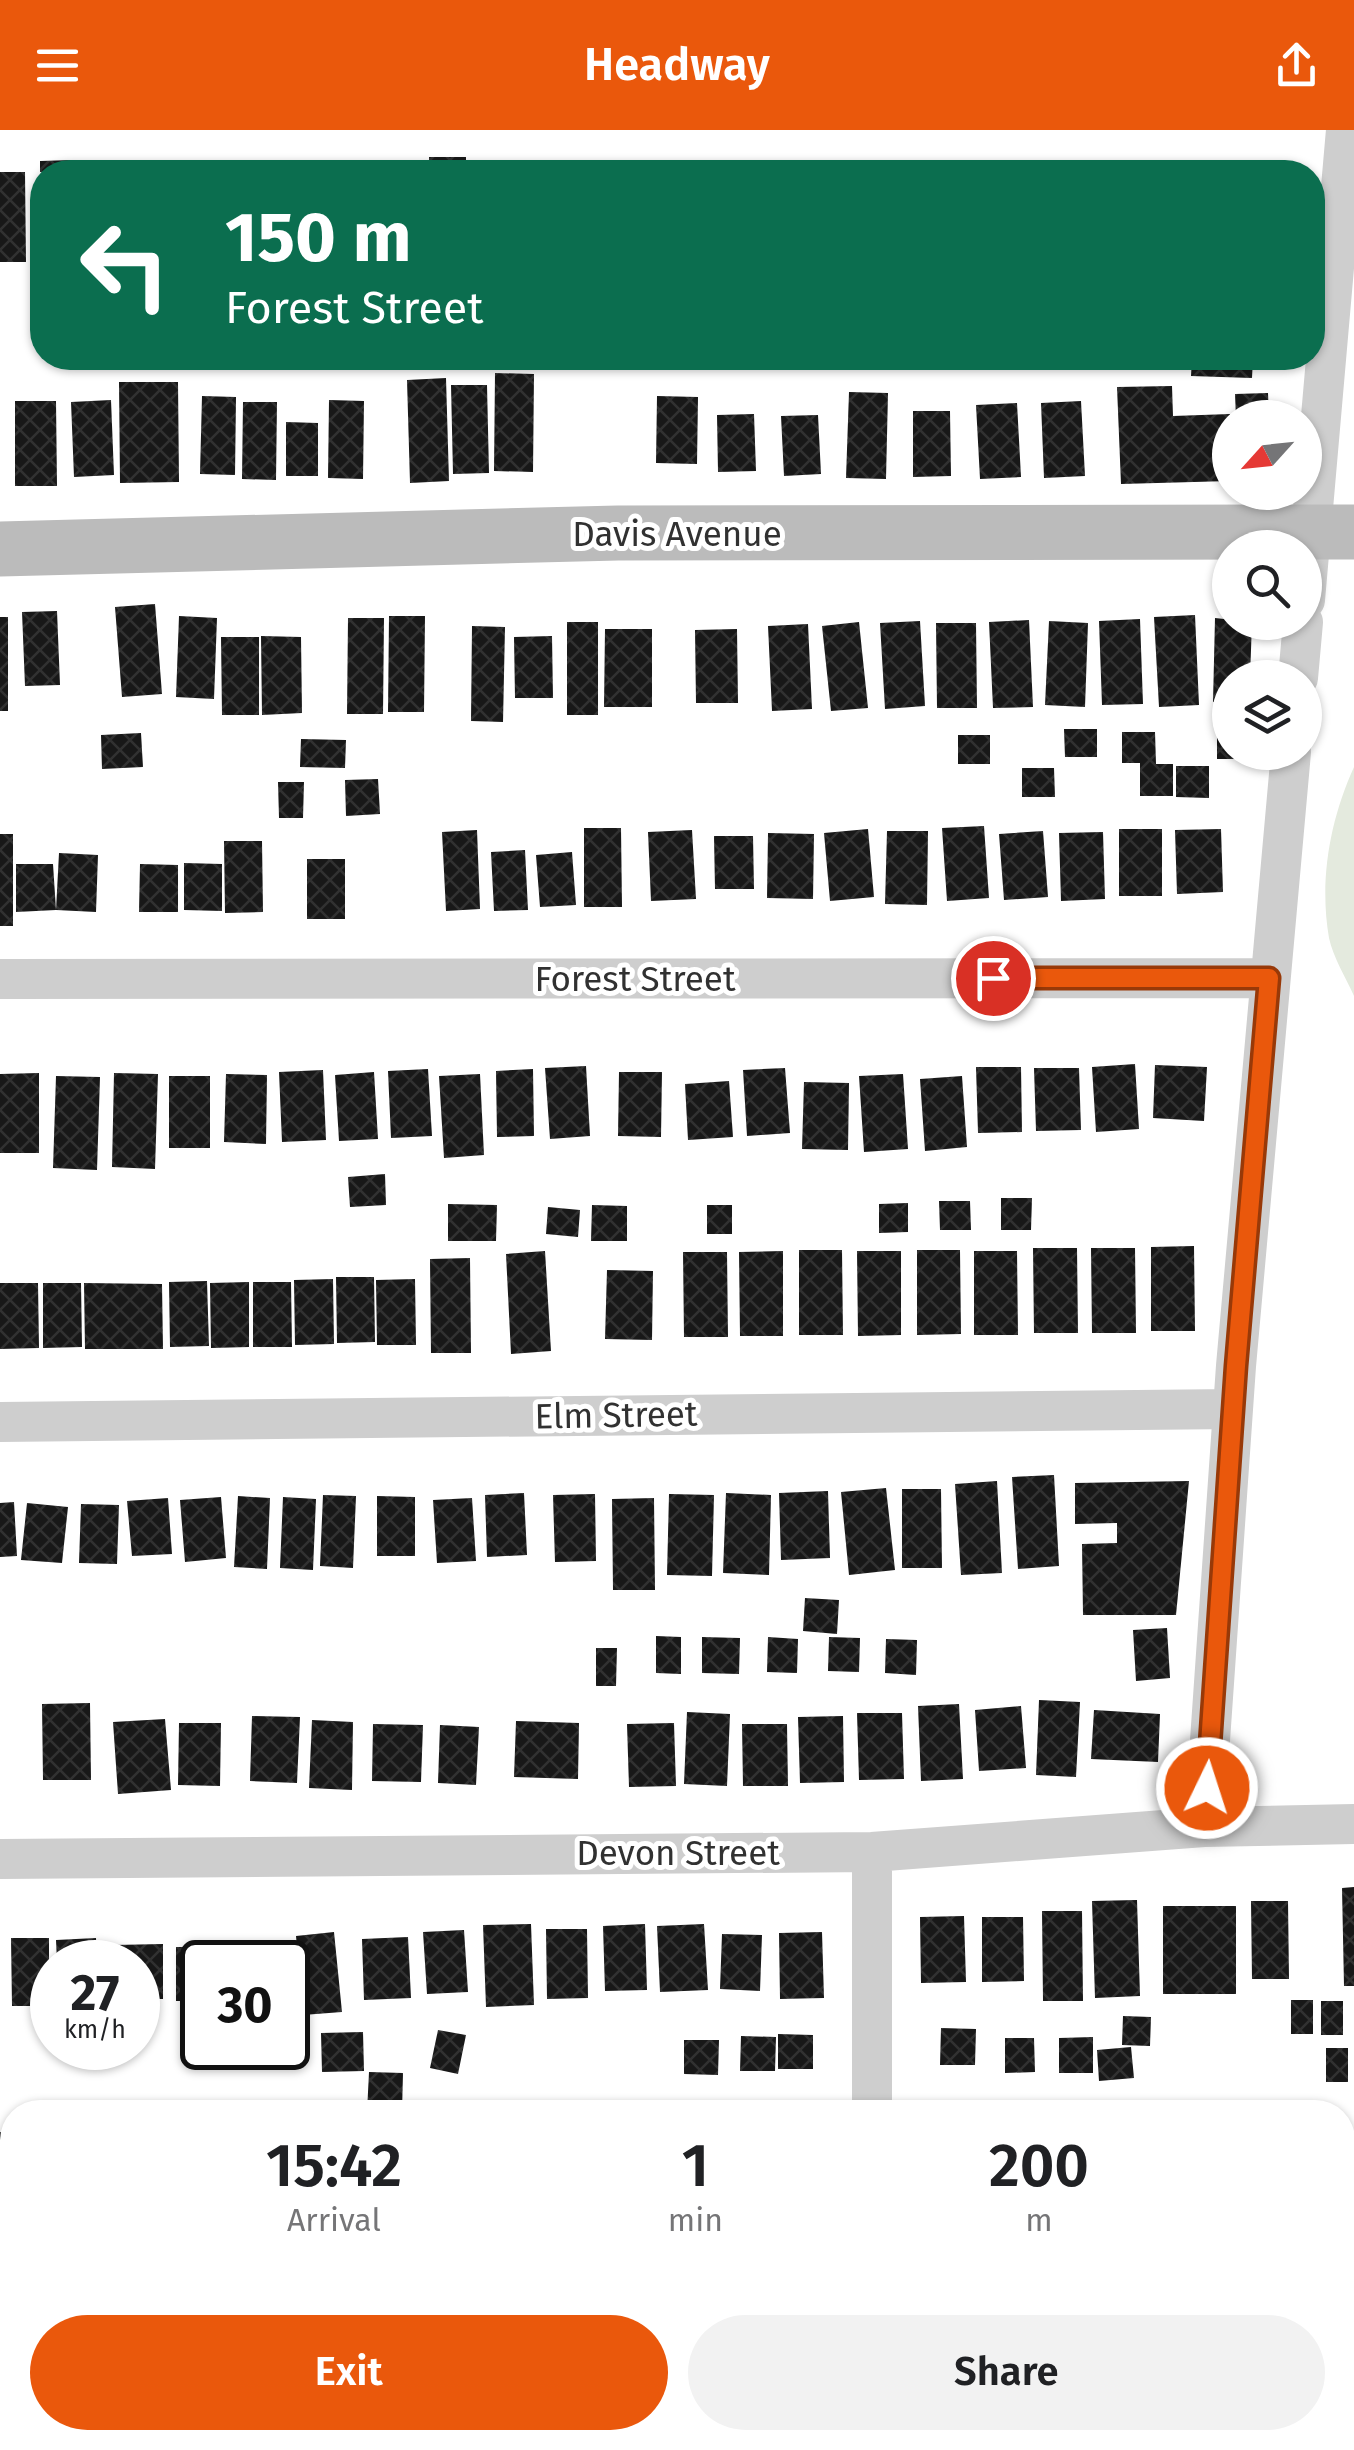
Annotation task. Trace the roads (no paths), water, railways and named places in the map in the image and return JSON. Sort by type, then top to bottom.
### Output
[{"type":"street","points":[[1322,559],[1333,532],[1346,130]]},
{"type":"street","name":"Davis Avenue","points":[[0,548],[618,533],[1333,532]]},
{"type":"street","points":[[1204,1827],[1232,1409],[1288,770]]},
{"type":"street","name":"Forest Street","points":[[0,979],[1269,978]]},
{"type":"street","name":"Elm Street","points":[[0,1422],[1232,1409]]},
{"type":"street","name":"Devon Street","points":[[0,1859],[872,1852],[1204,1827],[1354,1824]]},
{"type":"street","points":[[872,1852],[872,2100]]}]
